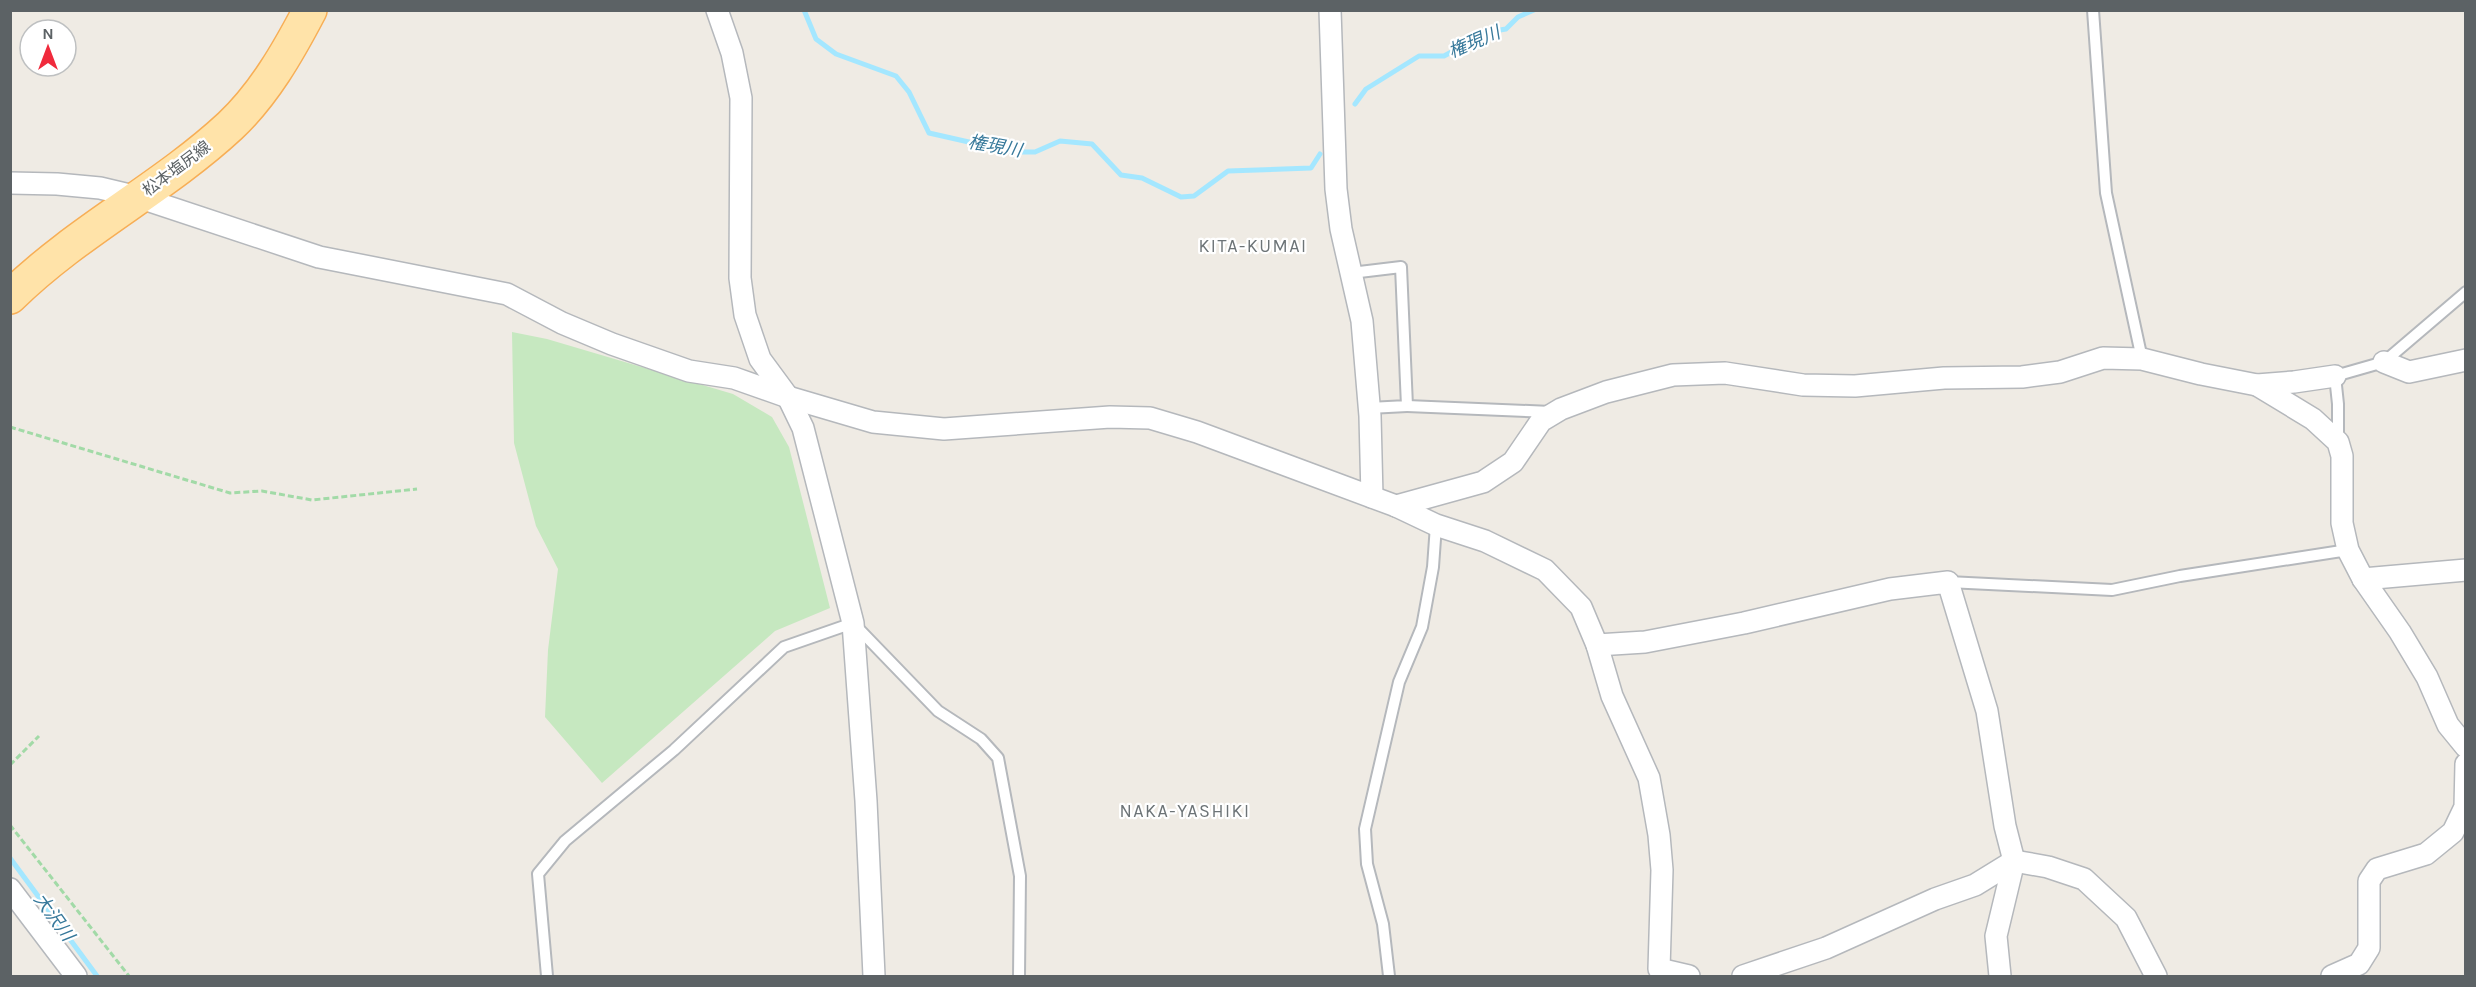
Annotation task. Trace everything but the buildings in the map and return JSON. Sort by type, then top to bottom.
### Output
[{"type":"main road","name":"松本塩尻線","points":[[10,297],[31,276],[69,246],[138,197],[230,126],[258,96],[289,51],[310,10]]},
{"type":"street","points":[[717,10],[732,54],[741,98],[740,278],[745,315],[760,359],[788,397],[803,428],[853,623],[866,801],[874,976]]},
{"type":"street","points":[[1330,10],[1336,189],[1341,228],[1362,321],[1370,408],[1372,497]]},
{"type":"street","points":[[10,183],[100,188],[138,197],[319,257],[507,294],[562,323],[612,344],[689,371],[734,378],[788,397],[873,422],[944,429],[1110,417],[1150,418],[1197,432],[1372,497],[1436,525],[1485,541],[1545,570],[1581,607],[1597,645],[1612,696],[1651,789],[1662,870],[1656,973],[1689,976]]},
{"type":"street","points":[[1396,507],[1483,482],[1513,462],[1541,421],[1555,412],[1606,392],[1673,375],[1725,373],[1803,385],[1855,386],[1944,378],[2022,377],[2060,372],[2103,358],[2142,359],[2257,385],[2335,375]]},
{"type":"street","points":[[2384,362],[2409,372],[2466,360]]},
{"type":"street","points":[[2257,385],[2313,419],[2338,442],[2342,456],[2342,523],[2348,550],[2363,579],[2400,632],[2427,677],[2448,725],[2466,747]]},
{"type":"street","points":[[2363,579],[2466,570]]},
{"type":"street","points":[[1597,645],[1645,642],[1744,623],[1890,589],[1948,582],[1987,711],[2005,826],[2014,861],[1996,936],[2000,976]]},
{"type":"street","points":[[2332,976],[2359,964],[2369,948],[2369,881],[2377,869],[2426,854],[2452,832],[2466,807],[2464,767],[2466,764]]},
{"type":"street","points":[[1743,976],[1826,948],[1935,899],[1975,885],[2014,861],[2048,867],[2084,879],[2126,918],[2156,976]]},
{"type":"street","points":[[10,889],[76,976]]},
{"type":"lane","points":[[2093,10],[2106,193],[2142,359]]},
{"type":"lane","points":[[1351,273],[1401,267],[1407,406]]},
{"type":"lane","points":[[2338,442],[2335,375],[2384,362],[2466,292]]},
{"type":"lane","points":[[1370,408],[1407,406],[1555,412]]},
{"type":"lane","points":[[1389,976],[1383,924],[1366,864],[1365,828],[1399,682],[1422,627],[1433,567],[1436,525]]},
{"type":"lane","points":[[1948,582],[2112,590],[2180,576],[2348,550]]},
{"type":"lane","points":[[547,976],[538,874],[565,841],[674,750],[784,647],[853,623],[938,711],[981,740],[998,759],[1020,876],[1019,976]]},
{"type":"path","points":[[10,427],[230,493],[262,491],[312,500],[417,489]]},
{"type":"path","points":[[10,765],[39,736]]},
{"type":"path","points":[[10,825],[129,976]]},
{"type":"green space","points":[[512,332],[547,339],[733,394],[772,417],[789,447],[830,608],[775,631],[602,783],[545,717],[548,650],[558,569],[536,526],[514,443]]},
{"type":"waterway","name":"権現川","points":[[804,10],[816,39],[836,54],[896,76],[909,92],[929,133],[1013,152],[1035,152],[1060,141],[1092,144],[1121,175],[1142,178],[1181,197],[1194,196],[1228,171],[1311,168],[1320,154]]},
{"type":"waterway","name":"権現川","points":[[1355,104],[1366,89],[1419,56],[1444,56],[1488,32],[1506,29],[1518,17],[1534,10]]},
{"type":"waterway","name":"大沢川","points":[[10,858],[97,976]]},
{"type":"district","name":"KITA-KUMAI","points":[[1253,246]]},
{"type":"district","name":"NAKA-YASHIKI","points":[[1185,811]]}]
